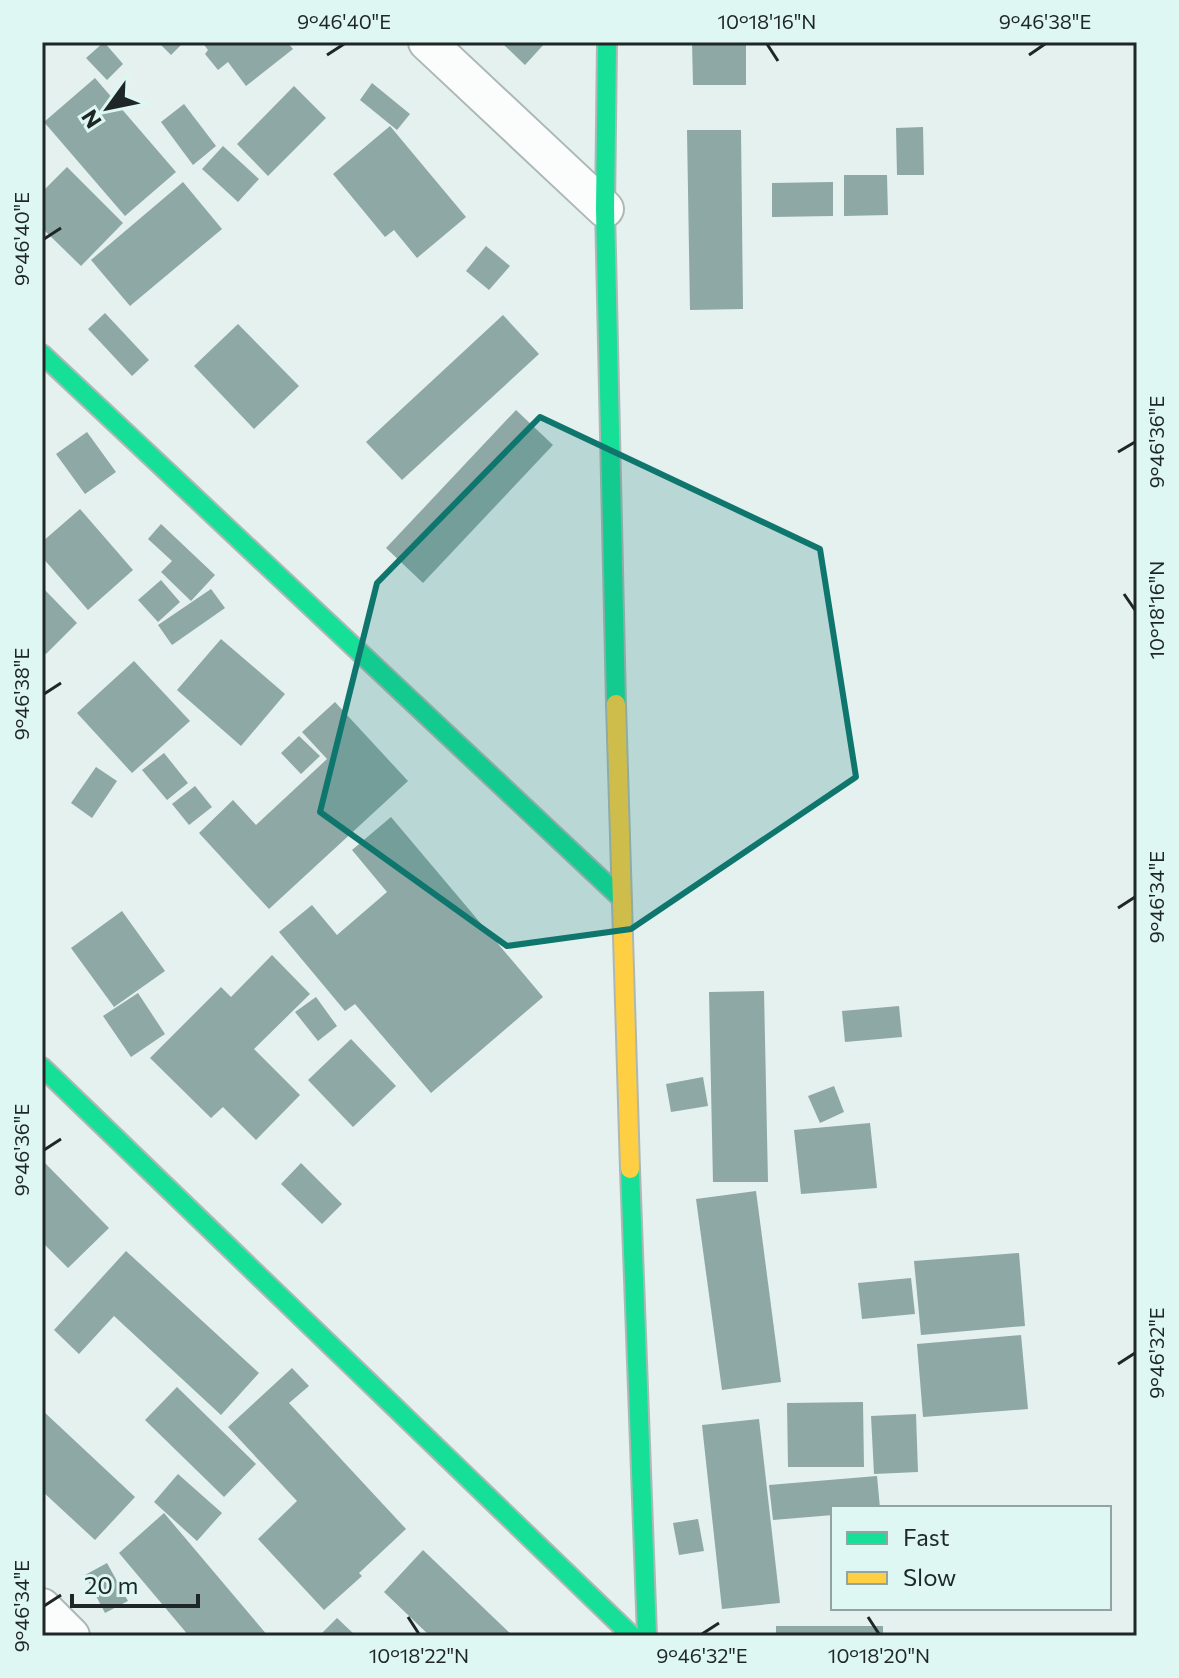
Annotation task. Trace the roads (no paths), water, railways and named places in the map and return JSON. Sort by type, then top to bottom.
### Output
[{"type":"street","points":[[427,42],[605,209]]},
{"type":"street","points":[[607,42],[605,209],[620,897],[647,1636]]},
{"type":"street","points":[[42,354],[620,897]]},
{"type":"street","points":[[42,1067],[632,1636]]},
{"type":"street","points":[[42,1607],[71,1636]]}]
